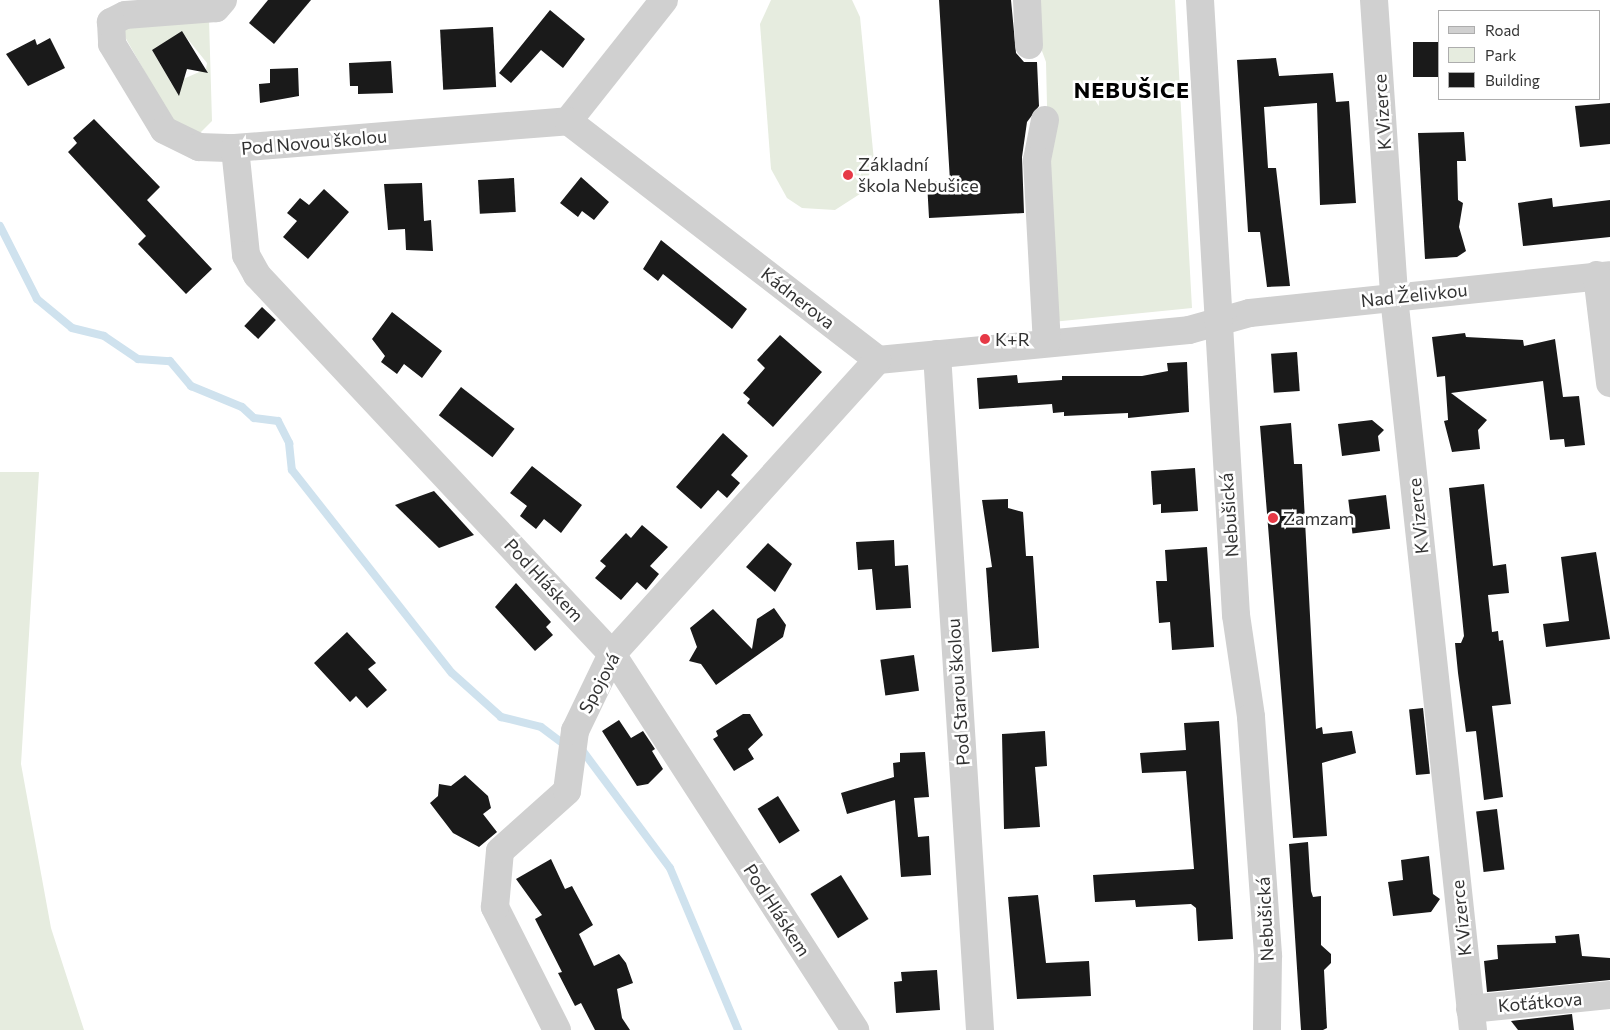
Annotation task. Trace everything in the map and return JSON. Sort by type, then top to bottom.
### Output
[{"type":"street","name":"Pod Novou školou","points":[[223,0],[216,8],[125,15],[111,22],[112,44],[164,130],[199,147],[236,148],[568,121]]},
{"type":"street","points":[[568,121],[664,0]]},
{"type":"street","points":[[1027,0],[1029,45]]},
{"type":"street","name":"Nebušická","points":[[1200,0],[1236,614],[1251,717],[1268,956],[1267,1030]]},
{"type":"street","name":"K Vizerce","points":[[1374,0],[1394,297],[1472,1019]]},
{"type":"street","points":[[1045,120],[1037,160],[1047,342]]},
{"type":"street","name":"Kádnerova","points":[[568,121],[878,360]]},
{"type":"street","name":"Pod Hláskem","points":[[236,148],[246,255],[257,275],[612,654],[855,1030]]},
{"type":"street","points":[[1603,275],[1610,383]]},
{"type":"street","name":"Nad Želivkou","points":[[1219,322],[1250,313],[1603,275]]},
{"type":"street","points":[[878,360],[1047,342],[1189,330],[1219,322]]},
{"type":"street","name":"Pod Starou školou","points":[[937,354],[980,1030]]},
{"type":"street","name":"Spojová","points":[[557,1030],[495,907],[500,850],[567,791],[575,731],[612,654],[878,360]]},
{"type":"street","name":"Koťátkova","points":[[1472,1019],[1610,995]]},
{"type":"green space","points":[[771,0],[852,0],[860,17],[874,161],[863,192],[835,210],[802,208],[787,198],[771,169],[760,24]]},
{"type":"green space","points":[[1033,0],[1175,0],[1192,308],[1052,322],[1046,62],[1035,32]]},
{"type":"green space","points":[[209,19],[212,121],[187,146],[117,23]],"holes":[[[182,32],[207,63],[206,69],[172,84],[152,50]]]},
{"type":"green space","points":[[0,472],[39,472],[21,764],[51,928],[84,1030],[0,1030]]},
{"type":"building","points":[[268,0],[311,0],[274,44],[249,23]]},
{"type":"building","points":[[939,0],[1011,0],[1016,53],[1024,62],[1037,62],[1039,106],[1027,122],[1022,157],[1024,213],[929,218],[927,182],[950,181]]},
{"type":"building","points":[[550,10],[585,39],[563,68],[541,50],[511,83],[499,73]]},
{"type":"building","points":[[493,27],[496,87],[443,90],[440,30]]},
{"type":"building","points":[[182,31],[208,73],[187,69],[179,96],[152,50]]},
{"type":"building","points":[[50,38],[65,68],[28,86],[6,54],[35,39],[37,45]]},
{"type":"building","points":[[1413,42],[1438,42],[1438,77],[1413,77]]},
{"type":"building","points":[[1276,58],[1279,76],[1333,73],[1336,102],[1349,101],[1356,203],[1320,205],[1317,103],[1264,107],[1268,168],[1276,168],[1290,286],[1267,287],[1260,232],[1248,232],[1237,60]]},
{"type":"building","points":[[391,61],[393,93],[358,94],[358,86],[350,86],[349,63]]},
{"type":"building","points":[[298,68],[299,96],[260,103],[259,84],[270,83],[270,69]]},
{"type":"building","points":[[1610,103],[1610,144],[1580,147],[1575,106]]},
{"type":"building","points":[[94,119],[160,187],[147,200],[212,269],[186,294],[138,244],[146,236],[68,152],[77,143],[73,138]]},
{"type":"building","points":[[1464,132],[1466,161],[1457,161],[1458,200],[1463,203],[1459,227],[1466,251],[1457,257],[1425,259],[1418,133]]},
{"type":"building","points":[[581,177],[609,202],[594,220],[582,211],[578,217],[560,203]]},
{"type":"building","points":[[514,178],[516,212],[480,214],[478,180]]},
{"type":"building","points":[[422,183],[424,221],[431,220],[433,251],[406,250],[405,229],[388,230],[384,184]]},
{"type":"building","points":[[324,189],[349,212],[308,259],[283,237],[297,221],[287,213],[300,198],[309,205]]},
{"type":"building","points":[[1552,198],[1553,207],[1610,200],[1610,237],[1523,246],[1518,203]]},
{"type":"building","points":[[661,240],[747,309],[732,329],[663,274],[658,281],[643,269]]},
{"type":"building","points":[[262,307],[276,320],[258,339],[244,326]]},
{"type":"building","points":[[392,312],[442,351],[422,378],[404,364],[397,374],[381,362],[385,356],[372,339]]},
{"type":"building","points":[[1465,333],[1466,337],[1523,340],[1524,346],[1555,339],[1563,397],[1579,396],[1585,445],[1565,447],[1564,439],[1550,440],[1543,381],[1451,393],[1487,420],[1478,430],[1480,449],[1452,452],[1444,421],[1448,420],[1445,376],[1437,377],[1432,337]]},
{"type":"building","points":[[780,335],[822,372],[773,427],[747,403],[750,399],[743,393],[765,368],[757,360]]},
{"type":"building","points":[[1297,352],[1300,391],[1274,393],[1271,354]]},
{"type":"building","points":[[1187,362],[1189,412],[1128,418],[1128,413],[1064,416],[1064,412],[1053,413],[1052,404],[979,409],[977,378],[1017,375],[1018,383],[1062,380],[1062,376],[1142,376],[1168,371],[1167,363]]},
{"type":"building","points":[[461,387],[515,429],[492,457],[439,415]]},
{"type":"building","points":[[1372,420],[1384,430],[1378,436],[1380,451],[1342,456],[1338,424]]},
{"type":"building","points":[[1291,423],[1294,464],[1302,464],[1316,729],[1322,727],[1323,734],[1352,731],[1356,753],[1322,763],[1327,836],[1293,838],[1260,426]]},
{"type":"building","points":[[723,433],[748,456],[731,475],[740,483],[727,498],[718,490],[701,509],[676,487]]},
{"type":"building","points":[[532,466],[582,505],[561,533],[544,519],[536,529],[520,516],[527,506],[510,493]]},
{"type":"building","points":[[1195,468],[1198,511],[1161,513],[1161,504],[1153,505],[1151,471]]},
{"type":"building","points":[[1484,484],[1493,566],[1506,564],[1509,593],[1488,595],[1492,632],[1498,631],[1499,641],[1503,640],[1511,704],[1492,706],[1503,797],[1484,800],[1476,731],[1466,732],[1458,673],[1455,643],[1461,643],[1464,636],[1449,488]]},
{"type":"building","points":[[434,491],[474,535],[439,548],[395,505]]},
{"type":"building","points":[[1386,495],[1390,529],[1352,533],[1348,500]]},
{"type":"building","points":[[1008,499],[1008,508],[1023,512],[1026,556],[1033,556],[1039,648],[992,652],[986,568],[992,567],[982,500]]},
{"type":"building","points":[[642,525],[668,547],[650,566],[659,574],[646,590],[637,582],[621,600],[595,578],[606,566],[600,561],[626,533],[631,538]]},
{"type":"building","points":[[894,540],[895,566],[908,565],[911,608],[876,610],[872,569],[858,570],[856,542]]},
{"type":"building","points":[[768,543],[792,564],[775,592],[746,567]]},
{"type":"building","points":[[1207,547],[1214,647],[1172,650],[1170,622],[1159,623],[1156,581],[1167,581],[1165,550]]},
{"type":"building","points":[[1596,552],[1610,639],[1546,647],[1543,624],[1569,621],[1561,557]]},
{"type":"building","points":[[516,583],[551,622],[546,627],[553,635],[535,651],[495,607]]},
{"type":"building","points":[[774,608],[786,625],[783,637],[716,685],[701,664],[689,661],[697,647],[690,628],[713,609],[752,649],[757,619]]},
{"type":"building","points":[[347,632],[376,663],[368,669],[387,690],[367,708],[356,696],[350,702],[314,663]]},
{"type":"building","points":[[914,655],[919,691],[885,695],[880,660]]},
{"type":"building","points":[[1423,708],[1430,774],[1416,775],[1409,709]]},
{"type":"building","points":[[743,714],[750,714],[763,735],[748,749],[754,759],[734,771],[713,739],[718,736],[716,731]]},
{"type":"building","points":[[619,720],[631,738],[643,731],[655,749],[652,751],[663,769],[648,784],[637,786],[602,731]]},
{"type":"building","points":[[1219,721],[1233,939],[1198,941],[1196,908],[1191,904],[1136,907],[1135,900],[1095,902],[1093,875],[1194,869],[1186,771],[1142,773],[1140,753],[1186,750],[1184,723]]},
{"type":"building","points":[[1045,731],[1047,766],[1035,767],[1040,827],[1004,829],[1002,734]]},
{"type":"building","points":[[925,752],[929,797],[914,798],[918,837],[929,836],[931,875],[901,877],[895,800],[847,814],[841,793],[894,777],[893,763],[900,762],[900,753]]},
{"type":"building","points":[[465,775],[488,796],[491,808],[483,814],[497,832],[479,847],[453,833],[430,803],[438,796],[439,784],[451,786]]},
{"type":"building","points":[[778,796],[800,831],[779,843],[758,809]]},
{"type":"building","points":[[1497,809],[1504,870],[1484,872],[1476,812]]},
{"type":"building","points":[[1308,842],[1311,891],[1313,897],[1321,896],[1321,945],[1331,954],[1331,963],[1324,970],[1327,1028],[1323,1030],[1301,1030],[1289,844]]},
{"type":"building","points":[[1429,856],[1433,894],[1440,899],[1431,912],[1393,916],[1388,882],[1403,880],[1401,860]]},
{"type":"building","points":[[551,859],[565,889],[572,886],[593,925],[579,934],[594,966],[619,954],[626,963],[633,983],[617,989],[622,1018],[630,1030],[595,1030],[581,1003],[575,1006],[558,973],[562,972],[535,919],[542,915],[516,879]]},
{"type":"building","points":[[841,875],[869,919],[838,938],[810,894]]},
{"type":"building","points":[[1038,895],[1046,963],[1089,961],[1091,996],[1017,999],[1008,897]]},
{"type":"building","points":[[1579,934],[1582,956],[1610,958],[1610,980],[1487,992],[1484,961],[1498,959],[1497,945],[1556,943],[1555,936]]},
{"type":"building","points":[[937,970],[940,1010],[896,1013],[894,982],[902,981],[901,972]]},
{"type":"building","points":[[1572,1014],[1574,1030],[1518,1030],[1511,1021]]},
{"type":"waterway","points":[[0,226],[37,299],[72,328],[104,336],[138,359],[170,361],[191,386],[242,407],[254,418],[278,421],[289,443],[292,470],[452,673],[501,717],[541,727],[562,743]]},
{"type":"waterway","points":[[582,750],[670,868],[738,1030]]},
{"type":"place","name":"Základní škola Nebušice","points":[[848,175]]},
{"type":"place","name":"K+R","points":[[985,339]]},
{"type":"place","name":"Zamzam","points":[[1273,518]]},
{"type":"district","name":"NEBUŠICE","points":[[1132,90]]}]
